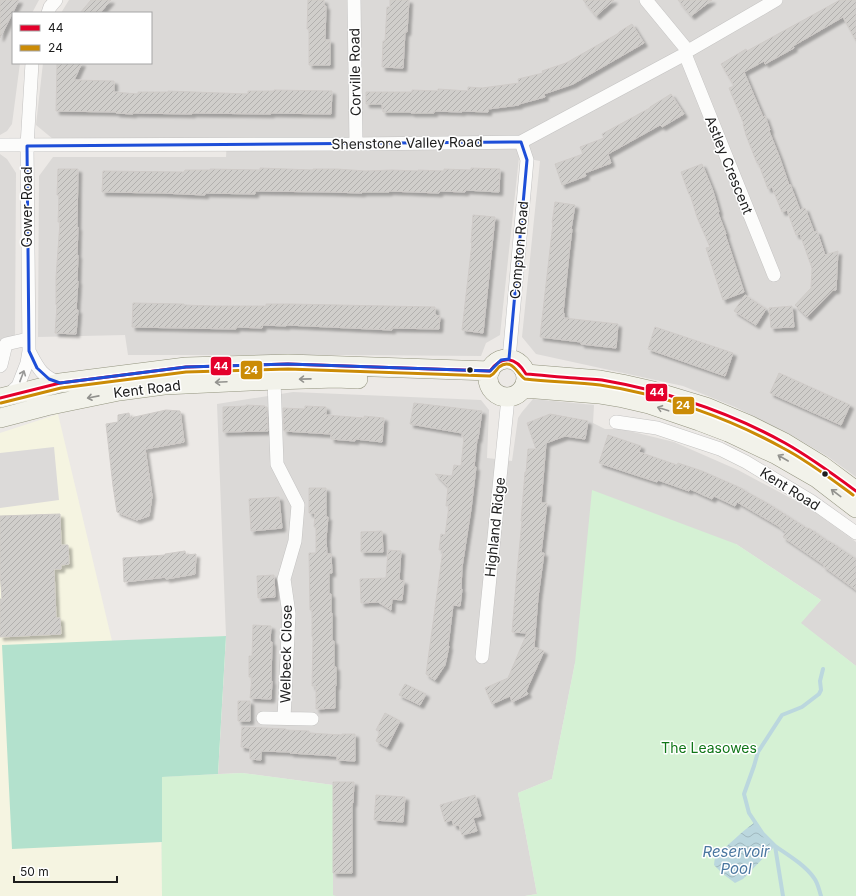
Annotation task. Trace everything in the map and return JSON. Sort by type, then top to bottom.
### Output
[{"type":"main road","points":[[489,377],[494,364],[501,360],[517,362],[523,367],[519,387]]},
{"type":"main road","name":"Kent Road","points":[[3,397],[60,383],[186,367],[288,364],[489,377]]},
{"type":"main road","name":"Kent Road","points":[[0,418],[46,406],[119,391],[164,385],[336,378],[489,377]]},
{"type":"main road","name":"Kent Road","points":[[489,377],[492,389],[496,394],[502,397],[519,387],[600,380],[622,384],[706,407],[749,425],[785,443],[821,465],[856,491]]},
{"type":"main road","name":"Kent Road","points":[[519,387],[599,394],[623,398],[649,404],[699,421],[728,432],[777,455],[817,478],[856,508]]},
{"type":"street","points":[[48,12],[50,7],[56,0]]},
{"type":"street","name":"Corville Road","points":[[354,0],[356,144]]},
{"type":"street","name":"Astley Crescent","points":[[646,0],[686,53],[774,275]]},
{"type":"street","name":"Shenstone Valley Road","points":[[0,145],[521,142],[686,53],[776,0]]},
{"type":"street","name":"Gower Road","points":[[3,397],[18,386],[27,363],[29,345],[27,146],[32,64]]},
{"type":"street","name":"Compton Road","points":[[509,360],[527,160],[521,142]]},
{"type":"street","points":[[0,366],[6,344],[29,345]]},
{"type":"street","name":"Gower Road","points":[[29,345],[37,368],[49,379],[60,383]]},
{"type":"street","name":"Welbeck Close","points":[[274,380],[277,464],[298,505],[295,540],[284,579],[289,614],[284,718]]},
{"type":"street","name":"Highland Ridge","points":[[482,657],[519,387]]},
{"type":"street","name":"Kent Road","points":[[616,422],[657,428],[720,449],[746,462],[811,501],[856,533]]},
{"type":"street","points":[[720,449],[728,432]]},
{"type":"street","name":"Welbeck Close","points":[[263,718],[312,719]]},
{"type":"highlighted area","points":[[521,142],[527,160],[509,359],[501,360],[490,371],[288,364],[186,367],[60,383],[49,379],[37,368],[29,351],[27,146]]},
{"type":"shaded area","points":[[0,0],[39,0],[33,12],[12,12],[12,64],[20,64],[12,124],[7,131],[0,135]]},
{"type":"shaded area","points":[[69,0],[856,0],[856,477],[827,456],[791,435],[735,407],[683,386],[536,354],[522,337],[540,161],[519,157],[500,335],[486,343],[481,356],[128,355],[125,335],[38,337],[39,176],[53,157],[226,157],[227,139],[53,139],[36,125],[43,64],[152,64],[152,12],[62,12]]},
{"type":"shaded area","points":[[0,154],[7,159],[16,173],[15,339],[0,342]]},
{"type":"shaded area","points":[[293,392],[481,400],[489,410],[487,458],[512,461],[518,418],[533,399],[594,405],[593,423],[605,429],[621,429],[674,442],[738,470],[809,508],[856,542],[856,666],[800,623],[821,600],[736,544],[575,663],[552,779],[518,793],[537,894],[525,896],[333,896],[333,785],[242,773],[218,774],[226,636],[217,404]]},
{"type":"shaded area","points":[[58,414],[112,641],[226,636],[218,774],[161,777],[162,896],[0,896],[0,433]]},
{"type":"shaded area","points":[[54,447],[59,500],[0,508],[0,453]]},
{"type":"green space","name":"The Leasowes","points":[[592,490],[736,544],[821,600],[801,623],[856,666],[856,896],[525,896],[537,894],[518,793],[552,779],[575,663]]},
{"type":"green space","points":[[226,636],[218,774],[162,777],[162,842],[12,849],[2,645]]},
{"type":"green space","points":[[242,773],[333,785],[333,895],[336,896],[162,896],[161,777]]},
{"type":"water","name":"Reservoir Pool","points":[[755,822],[763,834],[775,846],[743,879],[735,883],[714,865],[715,856]]},
{"type":"building","points":[[0,0],[19,0],[12,12],[0,38]]},
{"type":"building","points":[[91,0],[111,0],[101,12],[81,12]]},
{"type":"building","points":[[308,0],[324,0],[324,6],[326,6],[325,40],[330,40],[330,65],[309,65],[309,29],[307,29]]},
{"type":"building","points":[[390,0],[409,0],[403,68],[382,67],[387,7],[390,7]]},
{"type":"building","points":[[583,0],[614,0],[596,16]]},
{"type":"building","points":[[678,0],[712,0],[691,16]]},
{"type":"building","points":[[840,0],[856,0],[856,41],[843,17],[793,46],[794,48],[765,64],[764,61],[744,72],[763,117],[765,116],[789,185],[790,184],[800,210],[805,208],[814,232],[817,231],[825,255],[838,251],[836,290],[833,290],[807,317],[795,305],[811,288],[812,268],[800,234],[796,235],[787,210],[782,212],[772,187],[768,189],[729,88],[734,86],[721,64],[746,49],[747,51]]},
{"type":"building","points":[[632,24],[644,43],[573,84],[544,94],[545,97],[519,105],[488,109],[488,112],[434,111],[434,113],[411,113],[383,112],[382,104],[366,104],[366,92],[412,92],[412,90],[438,91],[438,89],[468,91],[468,87],[482,88],[519,83],[518,79],[543,73],[542,71],[566,63]]},
{"type":"building","points":[[57,64],[82,64],[74,80],[114,81],[114,92],[138,94],[138,92],[168,91],[248,94],[248,91],[274,90],[332,91],[331,114],[133,114],[116,112],[56,111]]},
{"type":"building","points":[[671,94],[684,114],[662,127],[660,125],[608,154],[611,163],[585,173],[586,176],[562,185],[555,164],[583,154],[580,147],[604,138],[602,134],[650,108]]},
{"type":"building","points":[[702,164],[713,191],[718,213],[744,292],[723,300],[706,248],[710,247],[697,217],[681,172]]},
{"type":"building","points":[[260,168],[366,171],[444,171],[444,169],[471,170],[471,168],[500,169],[499,192],[466,190],[465,192],[440,191],[439,193],[389,191],[362,193],[255,191],[255,194],[205,193],[205,195],[102,192],[103,171],[184,172],[185,170],[210,169],[260,170]]},
{"type":"building","points":[[58,169],[78,169],[78,281],[76,310],[78,310],[76,334],[55,333],[57,305],[56,277],[60,222],[58,222]]},
{"type":"building","points":[[555,202],[575,205],[571,229],[563,313],[564,318],[618,324],[616,348],[540,337]]},
{"type":"building","points":[[473,215],[495,217],[483,333],[462,330],[472,243]]},
{"type":"building","points":[[745,295],[766,309],[756,325],[734,311]]},
{"type":"building","points":[[133,303],[213,306],[266,306],[266,304],[291,304],[435,307],[435,315],[440,316],[439,329],[392,328],[392,330],[287,325],[263,325],[262,328],[236,327],[236,329],[132,327]]},
{"type":"building","points":[[792,306],[794,327],[771,328],[769,308]]},
{"type":"building","points":[[655,327],[733,353],[725,376],[648,349]]},
{"type":"building","points":[[779,373],[850,405],[841,425],[770,393]]},
{"type":"building","points":[[414,403],[482,411],[477,439],[474,467],[476,467],[471,509],[462,567],[460,606],[453,605],[449,646],[445,665],[435,680],[426,674],[443,550],[439,550],[441,534],[445,535],[449,506],[446,506],[448,487],[435,474],[452,476],[454,465],[461,466],[464,437],[462,437],[462,433],[410,424]]},
{"type":"building","points":[[246,405],[267,407],[268,431],[223,432],[223,407]]},
{"type":"building","points":[[305,406],[326,407],[326,415],[384,418],[382,442],[355,439],[355,441],[331,439],[331,434],[284,431],[283,408],[305,409]]},
{"type":"building","points":[[166,410],[180,411],[184,442],[145,449],[152,496],[149,516],[137,520],[117,512],[106,424],[118,422],[118,415],[129,413],[130,418]]},
{"type":"building","points":[[550,414],[588,421],[585,439],[565,436],[546,443],[541,503],[547,503],[541,553],[544,553],[538,597],[534,647],[544,651],[526,691],[528,694],[512,702],[510,696],[492,704],[485,688],[508,678],[527,633],[512,632],[528,449],[536,449],[527,423]]},
{"type":"building","points":[[608,435],[641,446],[639,452],[677,465],[678,463],[702,471],[743,489],[808,529],[809,528],[856,559],[856,590],[823,566],[824,565],[783,537],[786,532],[780,527],[737,502],[735,506],[714,496],[712,499],[690,489],[689,491],[658,480],[657,482],[599,463]]},
{"type":"building","points":[[309,488],[326,488],[326,517],[328,517],[326,539],[327,554],[331,554],[332,573],[329,573],[329,594],[331,594],[334,667],[336,667],[335,708],[316,709],[316,686],[312,686],[313,637],[312,610],[310,610],[309,553],[316,553],[316,527],[314,527],[315,513],[309,513]]},
{"type":"building","points":[[279,497],[282,528],[251,531],[249,499]]},
{"type":"building","points":[[60,514],[61,545],[68,545],[69,564],[61,565],[61,569],[54,569],[56,618],[60,618],[61,634],[0,637],[0,599],[2,599],[0,572],[0,516]]},
{"type":"building","points":[[382,531],[383,552],[361,552],[361,532]]},
{"type":"building","points":[[388,550],[401,551],[399,580],[404,581],[402,600],[392,599],[391,610],[378,602],[361,603],[360,579],[386,578]]},
{"type":"building","points":[[185,551],[186,555],[196,554],[195,574],[166,579],[166,577],[124,582],[123,558],[165,555]]},
{"type":"building","points":[[274,575],[275,597],[258,598],[257,576]]},
{"type":"building","points":[[253,625],[271,626],[271,699],[250,698],[252,677],[249,677],[249,656],[252,656]]},
{"type":"building","points":[[405,684],[426,694],[420,705],[399,695]]},
{"type":"building","points":[[238,701],[250,701],[250,721],[238,721]]},
{"type":"building","points":[[385,713],[400,721],[387,747],[376,741],[380,732],[376,730]]},
{"type":"building","points":[[242,727],[309,731],[309,733],[342,735],[355,734],[355,761],[337,760],[337,756],[261,751],[261,760],[250,759],[250,748],[241,747]]},
{"type":"building","points":[[333,782],[354,782],[352,803],[352,873],[333,873]]},
{"type":"building","points":[[376,795],[405,797],[403,822],[374,820]]},
{"type":"building","points":[[475,795],[481,816],[473,818],[477,831],[462,835],[459,825],[454,826],[452,820],[445,822],[440,805]]},
{"type":"waterway","points":[[783,896],[775,846],[763,834],[749,813],[744,794],[758,752],[782,715],[802,707],[819,694],[821,690],[820,681],[823,669]]},
{"type":"waterway","points":[[775,846],[796,860],[810,873],[816,882],[821,896]]},
{"type":"transit line","name":"44","points":[[0,398],[60,383],[186,367],[288,364],[490,371],[499,362],[509,360],[518,364],[526,374],[602,380],[649,390],[719,412],[785,443],[856,491]]},
{"type":"transit line","name":"24","points":[[1,403],[61,388],[186,372],[288,369],[490,376],[499,367],[507,364],[514,367],[525,379],[591,384],[623,389],[647,394],[717,417],[762,437],[801,458],[853,495]]}]
